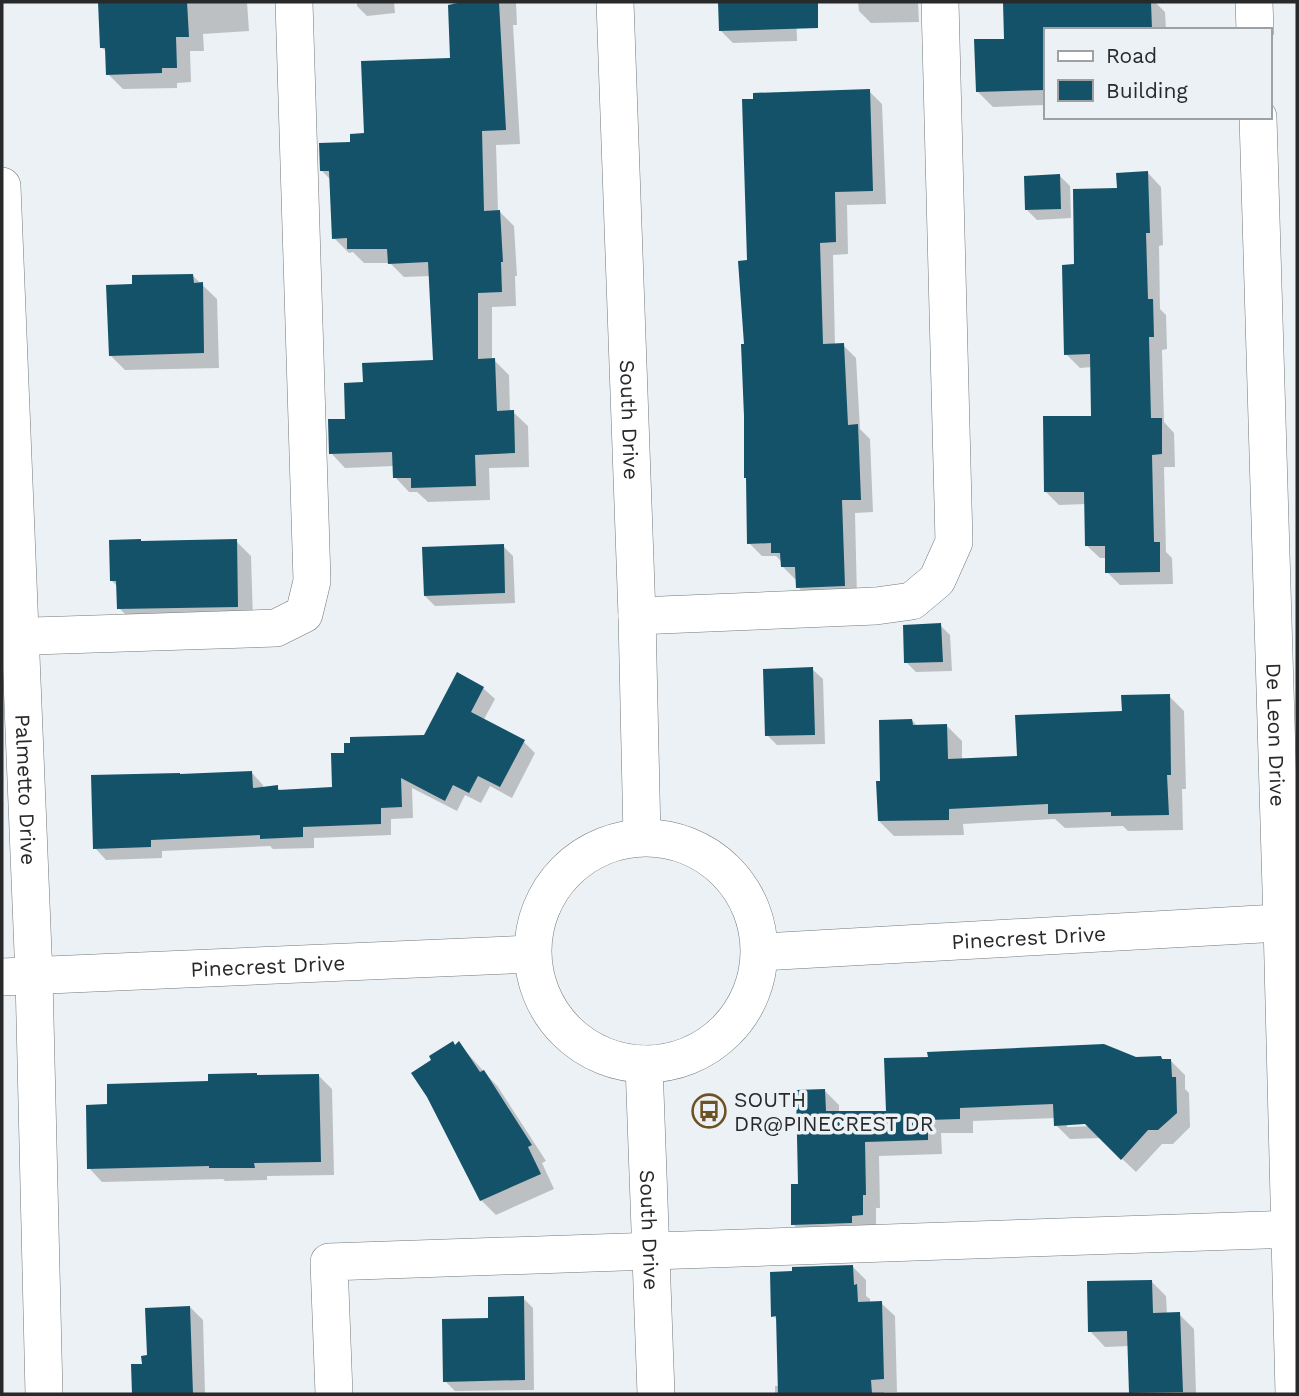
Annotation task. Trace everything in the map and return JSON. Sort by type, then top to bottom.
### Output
[{"type":"street","points":[[11,637],[276,628],[304,614],[312,581],[294,2]]},
{"type":"street","name":"South Drive","points":[[615,2],[637,616],[642,837]]},
{"type":"street","points":[[637,616],[876,606],[912,601],[937,580],[954,542],[940,2]]},
{"type":"street","points":[[1254,2],[1255,28]]},
{"type":"street","name":"De Leon Drive","points":[[1258,119],[1290,922],[1294,1394]]},
{"type":"street","name":"Palmetto Drive","points":[[2,186],[18,977],[44,1394]]},
{"type":"street","points":[[642,837],[679,842],[712,858],[738,883],[755,916],[761,952],[754,987],[738,1019],[712,1044],[679,1059],[644,1064],[610,1058],[579,1043],[555,1019],[538,988],[532,954],[537,919],[552,887],[576,861],[607,844],[642,837]]},
{"type":"street","name":"Pinecrest Drive","points":[[761,952],[1290,922]]},
{"type":"street","name":"Pinecrest Drive","points":[[18,977],[532,954]]},
{"type":"street","name":"South Drive","points":[[644,1064],[656,1394]]},
{"type":"street","points":[[334,1394],[329,1262],[1294,1229]]},
{"type":"building","points":[[98,2],[187,2],[189,37],[176,37],[177,68],[162,68],[162,73],[106,75],[105,48],[100,48]]},
{"type":"building","points":[[463,2],[499,2],[506,130],[482,131],[484,211],[500,210],[502,292],[478,293],[478,359],[495,358],[497,411],[514,410],[515,453],[475,455],[476,486],[411,488],[411,478],[393,478],[392,452],[329,454],[328,419],[345,419],[344,383],[363,382],[362,363],[433,360],[428,262],[388,264],[387,249],[347,249],[347,238],[332,239],[329,171],[320,171],[319,143],[350,142],[350,134],[364,133],[361,61],[450,58],[448,5]]},
{"type":"building","points":[[718,2],[818,2],[818,28],[719,31]]},
{"type":"building","points":[[1003,2],[1151,2],[1152,28],[1044,28],[1044,90],[976,92],[974,39],[1004,39]]},
{"type":"building","points":[[870,89],[873,191],[835,192],[836,242],[820,243],[823,344],[844,343],[848,425],[858,424],[861,500],[842,500],[845,586],[796,588],[795,567],[781,567],[780,553],[771,553],[771,543],[747,544],[741,344],[744,344],[738,261],[747,260],[742,99],[753,99],[753,93]]},
{"type":"building","points":[[1148,171],[1148,299],[1153,299],[1154,337],[1149,337],[1151,418],[1162,418],[1162,454],[1152,455],[1154,542],[1160,542],[1160,572],[1105,573],[1105,546],[1085,546],[1084,492],[1044,492],[1043,416],[1091,416],[1090,354],[1064,355],[1062,265],[1074,264],[1073,189],[1117,188],[1116,173]]},
{"type":"building","points":[[1060,174],[1061,209],[1025,210],[1024,176]]},
{"type":"building","points":[[193,274],[194,283],[203,282],[204,353],[109,356],[106,285],[132,284],[132,275]]},
{"type":"building","points":[[237,539],[238,607],[117,609],[116,581],[110,581],[109,540]]},
{"type":"building","points":[[504,544],[505,593],[424,596],[422,547]]},
{"type":"building","points":[[941,623],[943,662],[904,663],[903,625]]},
{"type":"building","points":[[813,667],[815,735],[765,736],[763,669]]},
{"type":"building","points":[[457,672],[484,687],[471,712],[525,740],[500,787],[478,776],[469,793],[453,785],[445,801],[401,778],[402,807],[381,808],[381,824],[303,827],[303,837],[260,839],[260,835],[151,840],[151,847],[93,849],[91,775],[252,771],[253,788],[278,785],[278,790],[332,787],[331,753],[344,753],[344,743],[350,743],[350,737],[424,735]]},
{"type":"building","points":[[1170,694],[1171,775],[1167,775],[1169,815],[1111,816],[1111,812],[1048,814],[1048,804],[949,809],[949,820],[878,821],[876,781],[880,781],[879,720],[912,719],[913,725],[947,724],[948,759],[1017,756],[1015,715],[1122,711],[1121,695]]},
{"type":"building","points":[[453,1041],[455,1045],[459,1041],[480,1072],[484,1070],[532,1145],[528,1147],[541,1174],[480,1201],[427,1097],[411,1073],[431,1060],[429,1056]]},
{"type":"building","points":[[1104,1044],[1136,1057],[1161,1056],[1162,1059],[1171,1059],[1172,1077],[1176,1077],[1177,1113],[1158,1130],[1148,1130],[1121,1160],[1085,1124],[1054,1126],[1053,1104],[960,1108],[960,1119],[928,1120],[928,1140],[865,1142],[866,1195],[863,1195],[863,1215],[852,1216],[852,1223],[791,1225],[791,1184],[798,1184],[796,1090],[825,1089],[826,1111],[886,1111],[884,1058],[928,1057],[927,1052]]},
{"type":"building","points":[[208,1074],[319,1074],[321,1162],[254,1163],[255,1168],[209,1166],[87,1169],[86,1105],[107,1104],[107,1084],[208,1081]]},
{"type":"building","points":[[853,1265],[858,1302],[882,1301],[884,1379],[871,1380],[872,1394],[778,1394],[776,1316],[771,1317],[770,1272],[792,1271],[792,1267]]},
{"type":"building","points":[[1152,1280],[1153,1313],[1180,1312],[1183,1392],[1129,1393],[1127,1331],[1088,1332],[1087,1281]]},
{"type":"building","points":[[524,1296],[525,1380],[443,1382],[442,1319],[488,1318],[488,1297]]},
{"type":"building","points":[[190,1306],[193,1394],[132,1394],[131,1364],[142,1364],[141,1356],[147,1355],[145,1308]]},
{"type":"place","name":"SOUTH DR@PINECREST DR","points":[[709,1111]]}]
